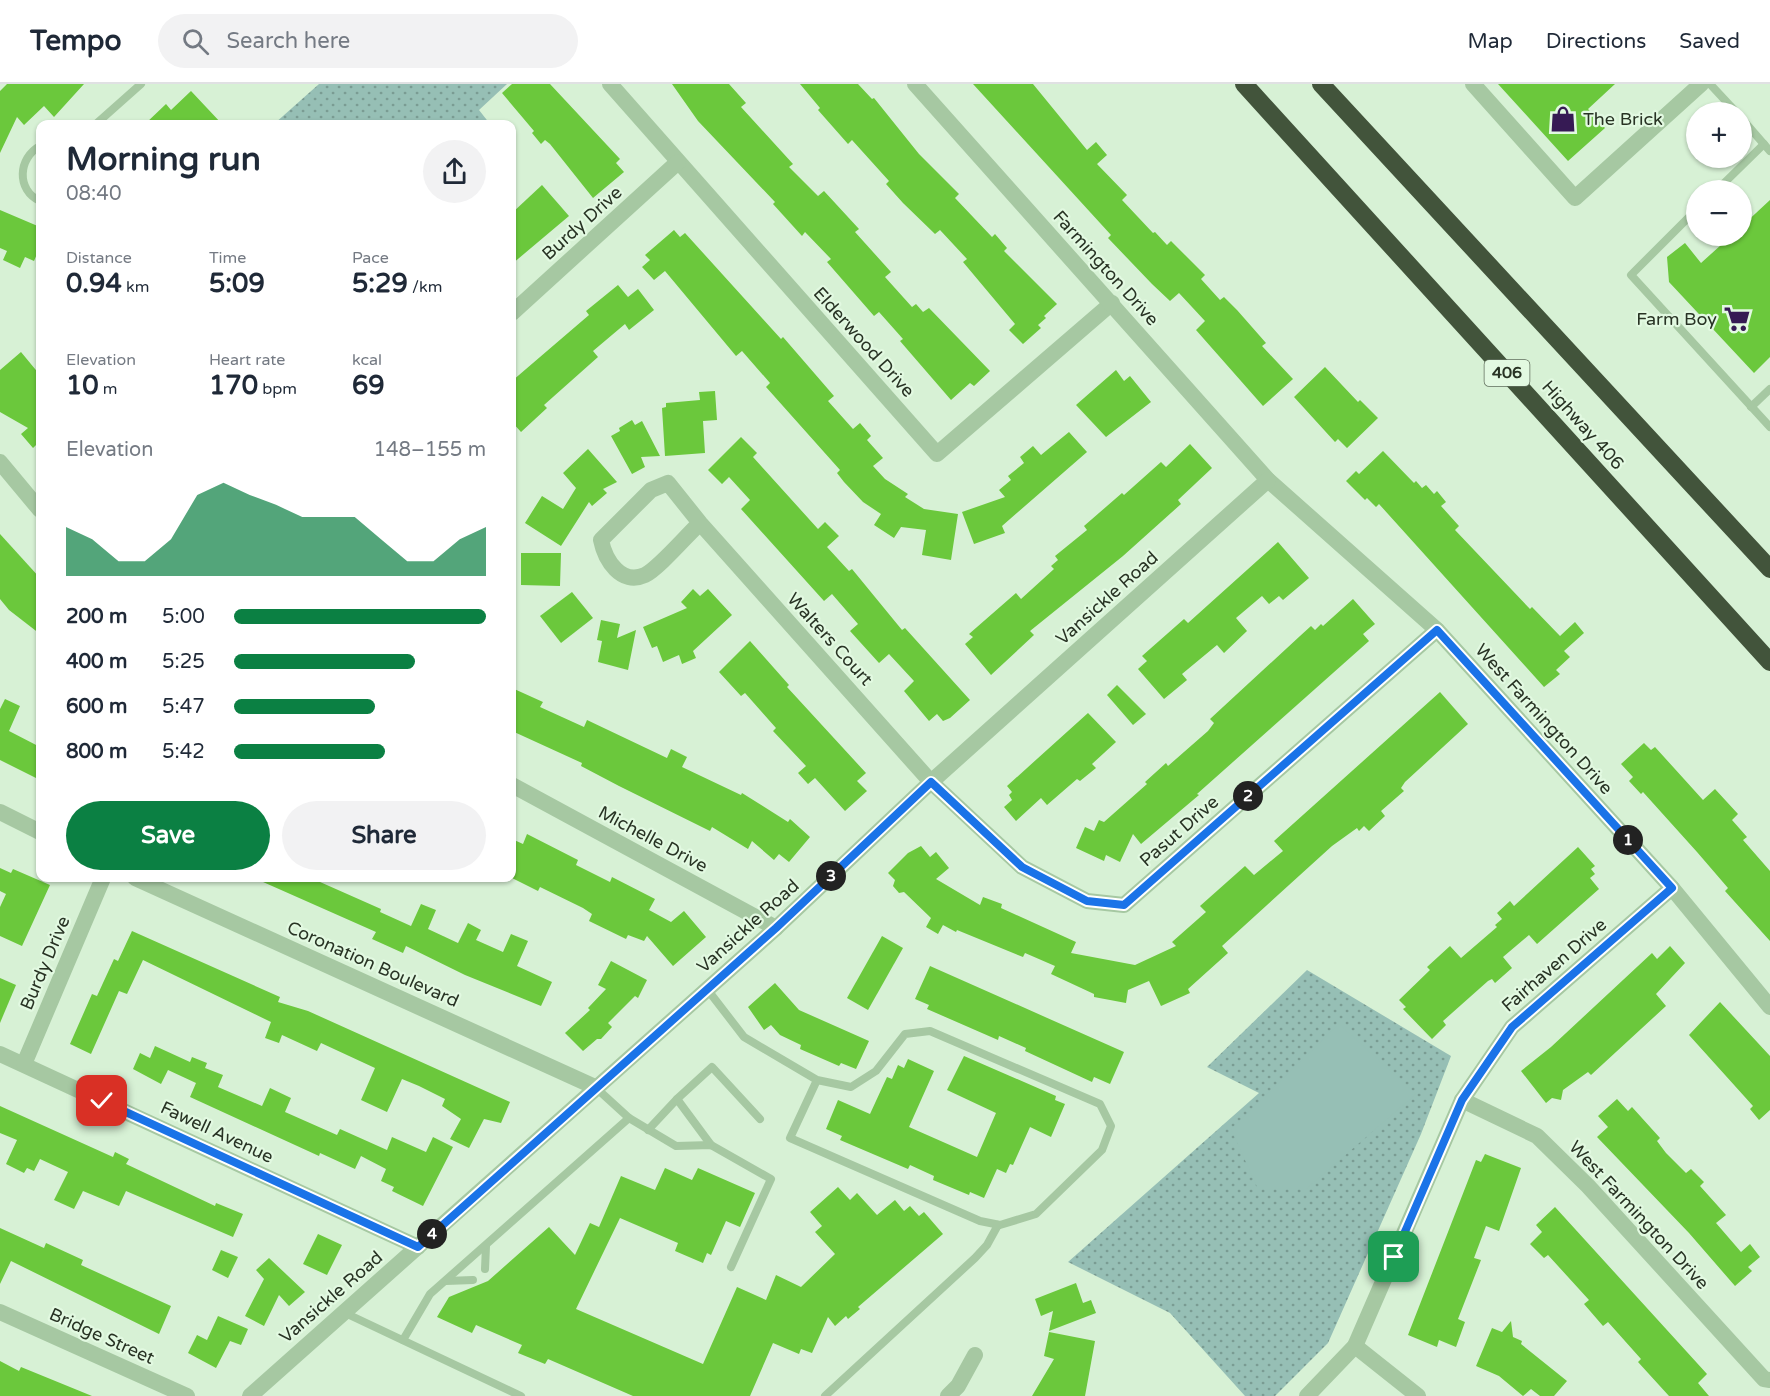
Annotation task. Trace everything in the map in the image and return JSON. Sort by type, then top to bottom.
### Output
[{"type":"highway","name":"Highway 406","points":[[1244,84],[1770,662]]},
{"type":"highway","points":[[1322,84],[1770,569]]},
{"type":"street","name":"Elderwood Drive","points":[[610,84],[937,454],[1112,303]]},
{"type":"street","name":"Farmington Drive","points":[[915,84],[1268,480]]},
{"type":"street","points":[[1473,84],[1575,198],[1701,84]]},
{"type":"street","name":"Burdy Drive","points":[[516,309],[678,162]]},
{"type":"street","points":[[0,462],[36,505]]},
{"type":"street","name":"West Farmington Drive","points":[[1268,480],[1437,630],[1672,888],[1770,1007]]},
{"type":"street","name":"Vansickle Road","points":[[250,1396],[595,1086],[776,928],[931,782],[1268,480]]},
{"type":"street","name":"Walters Court","points":[[700,523],[646,575],[631,578],[617,572],[604,556],[601,540],[651,490],[668,483],[700,523],[931,782]]},
{"type":"street","name":"Pasut Drive","points":[[931,782],[1022,867],[1087,901],[1124,905],[1437,630]]},
{"type":"street","name":"Michelle Drive","points":[[516,787],[776,928]]},
{"type":"street","points":[[0,812],[36,830]]},
{"type":"street","name":"Burdy Drive","points":[[24,1064],[101,882]]},
{"type":"street","name":"Coronation Boulevard","points":[[144,882],[595,1086]]},
{"type":"street","name":"Fairhaven Drive","points":[[1307,1396],[1355,1346],[1462,1100],[1512,1027],[1672,888]]},
{"type":"street","name":"Fawell Avenue","points":[[0,1054],[418,1247]]},
{"type":"street","name":"West Farmington Drive","points":[[1462,1100],[1538,1136],[1588,1186],[1764,1378],[1770,1380]]},
{"type":"street","name":"Bridge Street","points":[[0,1312],[187,1396]]},
{"type":"street","points":[[1355,1346],[1418,1396]]},
{"type":"street","points":[[948,1396],[958,1386],[975,1355]]},
{"type":"lane","points":[[100,120],[141,84]]},
{"type":"lane","points":[[1710,84],[1727,102]]},
{"type":"lane","points":[[1729,180],[1767,148],[1752,131]]},
{"type":"lane","points":[[36,150],[28,156],[22,173],[28,191],[36,198]]},
{"type":"lane","points":[[1686,220],[1631,275],[1770,427]]},
{"type":"lane","points":[[1751,407],[1770,390]]},
{"type":"lane","points":[[707,990],[744,1037],[818,1080],[851,1087],[876,1071],[904,1034],[930,1031],[1100,1104],[1111,1126],[1102,1150],[1036,1214],[998,1225],[980,1221],[790,1138],[818,1080]]},
{"type":"lane","points":[[648,1130],[712,1066],[760,1119]]},
{"type":"lane","points":[[595,1086],[629,1118],[676,1146],[711,1145]]},
{"type":"lane","points":[[677,1099],[711,1145],[771,1179],[730,1268]]},
{"type":"lane","points":[[403,1340],[430,1294],[629,1118]]},
{"type":"lane","points":[[825,1396],[975,1258],[987,1245],[998,1225]]},
{"type":"lane","points":[[485,1269],[486,1246]]},
{"type":"lane","points":[[445,1281],[473,1280]]},
{"type":"lane","points":[[343,1311],[521,1396]]},
{"type":"shaded area","points":[[319,84],[507,84],[479,110],[487,120],[278,120]]},
{"type":"shaded area","points":[[1307,970],[1451,1056],[1421,1134],[1328,1343],[1275,1396],[1245,1396],[1170,1313],[1068,1262],[1259,1093],[1207,1067]]},
{"type":"shaded area","points":[[1339,1024],[1416,1094],[1306,1189],[1258,1189],[1231,1129]]},
{"type":"building","points":[[7,84],[84,84],[54,117],[44,106],[24,125],[17,117],[0,153],[0,91]]},
{"type":"building","points":[[512,84],[550,84],[620,159],[616,163],[624,172],[593,198],[550,144],[545,140],[541,144],[532,133],[534,131],[502,93]]},
{"type":"building","points":[[672,84],[729,84],[746,103],[741,107],[793,164],[789,167],[818,196],[824,191],[859,229],[855,232],[891,272],[885,277],[912,307],[916,304],[923,312],[929,308],[990,371],[974,386],[970,383],[951,400],[900,341],[903,339],[879,312],[874,316],[827,262],[831,259],[805,232],[802,236],[773,204],[775,202],[698,121]]},
{"type":"building","points":[[800,84],[858,84],[872,99],[874,98],[919,154],[959,194],[955,198],[992,237],[995,234],[1007,248],[1004,251],[1057,304],[1038,325],[1041,328],[1023,344],[1009,330],[1015,324],[963,262],[967,259],[940,230],[935,234],[903,203],[886,184],[889,181],[852,140],[848,144],[818,110],[820,108]]},
{"type":"building","points":[[973,84],[1033,84],[1087,150],[1096,142],[1107,155],[1097,164],[1127,195],[1122,200],[1153,233],[1155,232],[1167,245],[1171,241],[1205,275],[1201,279],[1220,300],[1224,297],[1237,310],[1266,343],[1262,346],[1293,379],[1263,406],[1196,330],[1205,321],[1179,293],[1170,301],[1152,284],[1108,238],[1111,235]]},
{"type":"building","name":"The Brick","points":[[1498,84],[1615,84],[1588,109],[1605,128],[1568,161]]},
{"type":"building","points":[[191,91],[218,120],[149,120],[166,104],[171,110]]},
{"type":"building","points":[[542,185],[569,216],[516,261],[516,209]]},
{"type":"building","name":"Farm Boy","points":[[1770,200],[1770,357],[1754,373],[1669,282],[1667,257],[1685,243],[1701,263],[1720,246],[1752,246],[1752,217]]},
{"type":"building","points":[[0,210],[36,225],[34,261],[25,257],[20,268],[3,260],[7,251],[0,248]]},
{"type":"building","points":[[674,230],[680,237],[685,233],[781,339],[783,337],[834,396],[828,401],[853,429],[860,423],[871,436],[867,440],[883,458],[873,466],[885,479],[908,494],[905,497],[924,509],[958,514],[951,560],[922,555],[926,530],[901,527],[894,538],[874,525],[881,514],[863,502],[844,482],[837,473],[840,470],[766,387],[770,383],[742,351],[736,356],[665,271],[654,280],[642,267],[650,260],[645,255]]},
{"type":"building","points":[[618,285],[628,297],[638,289],[654,310],[629,330],[625,324],[593,351],[598,357],[544,405],[547,408],[521,432],[516,426],[516,378],[589,315],[586,311]]},
{"type":"building","points":[[21,352],[36,370],[36,445],[33,448],[21,434],[28,428],[0,412],[0,370]]},
{"type":"building","points":[[1325,367],[1358,402],[1360,400],[1378,418],[1347,448],[1338,439],[1335,442],[1294,397]]},
{"type":"building","points":[[1116,370],[1124,381],[1130,376],[1151,402],[1106,437],[1076,405]]},
{"type":"building","points":[[715,391],[717,420],[703,421],[705,453],[665,456],[662,408],[666,407],[666,403],[700,400],[699,392]]},
{"type":"building","points":[[632,420],[635,425],[642,421],[660,456],[641,457],[645,467],[632,474],[611,436]]},
{"type":"building","points":[[1069,432],[1087,452],[1002,526],[1005,533],[974,544],[962,512],[1005,497],[999,490],[1011,480],[1008,476],[1024,463],[1020,457],[1033,446],[1041,455]]},
{"type":"building","points":[[741,437],[757,453],[753,457],[818,529],[825,522],[839,536],[827,547],[849,571],[852,569],[902,630],[905,628],[970,700],[950,718],[943,721],[937,714],[929,721],[904,691],[914,681],[889,654],[879,663],[850,631],[858,624],[832,594],[824,601],[741,509],[750,500],[729,477],[722,484],[708,470]]},
{"type":"building","points":[[1190,444],[1212,468],[1178,500],[1181,504],[1123,556],[1030,631],[1034,635],[991,675],[965,644],[973,637],[969,634],[1016,593],[1021,599],[1054,569],[1051,566],[1058,560],[1055,556],[1087,530],[1084,526],[1161,462],[1166,467]]},
{"type":"building","points":[[588,449],[617,482],[603,489],[607,493],[592,506],[589,502],[561,546],[525,523],[542,496],[563,509],[576,488],[563,473]]},
{"type":"building","points":[[1383,451],[1414,483],[1416,481],[1422,488],[1426,485],[1434,494],[1437,491],[1446,502],[1441,506],[1459,526],[1455,530],[1530,609],[1532,607],[1560,636],[1575,622],[1584,633],[1564,651],[1570,657],[1556,670],[1560,674],[1544,687],[1379,504],[1376,507],[1367,498],[1365,500],[1346,481],[1356,471],[1359,474]]},
{"type":"building","points":[[0,534],[36,574],[36,631],[9,610],[0,599]]},
{"type":"building","points":[[1278,542],[1309,578],[1283,600],[1279,596],[1269,604],[1262,596],[1236,618],[1247,631],[1224,653],[1217,645],[1182,674],[1187,680],[1164,699],[1138,669],[1147,661],[1142,656],[1184,619],[1188,623]]},
{"type":"building","points":[[521,553],[561,553],[560,586],[521,585]]},
{"type":"building","points":[[693,589],[700,596],[708,589],[732,615],[693,651],[696,658],[682,664],[679,655],[663,662],[657,646],[652,648],[643,627],[687,608],[681,602]]},
{"type":"building","points":[[572,592],[593,618],[561,643],[540,616]]},
{"type":"building","points":[[1353,599],[1375,624],[1363,634],[1369,641],[1197,794],[1199,795],[1141,844],[1133,834],[1120,862],[1106,855],[1104,861],[1076,848],[1085,827],[1094,831],[1099,820],[1104,822],[1147,784],[1145,782],[1166,763],[1168,766],[1208,731],[1214,723],[1210,719],[1311,626],[1315,630],[1321,624],[1323,626]]},
{"type":"building","points":[[601,620],[620,624],[617,638],[636,630],[628,670],[598,662],[602,641],[597,640]]},
{"type":"building","points":[[750,641],[789,685],[787,687],[866,773],[857,781],[867,791],[845,811],[815,778],[808,784],[798,773],[806,766],[773,731],[776,728],[745,693],[741,696],[719,672]]},
{"type":"building","points":[[1117,685],[1146,714],[1133,725],[1107,695]]},
{"type":"building","points":[[516,690],[543,702],[540,707],[584,727],[587,720],[667,758],[671,749],[687,757],[682,767],[741,795],[742,793],[788,822],[790,819],[810,837],[789,862],[779,854],[774,860],[752,841],[748,849],[712,827],[710,831],[619,786],[581,766],[582,763],[516,733]]},
{"type":"building","points":[[1440,692],[1468,724],[1405,782],[1401,788],[1404,791],[1381,811],[1385,816],[1369,831],[1364,826],[1359,831],[1357,828],[1332,846],[1222,946],[1228,953],[1188,989],[1190,993],[1161,1006],[1149,981],[1128,990],[1126,1003],[1094,997],[1094,994],[1051,974],[1055,966],[1025,953],[1023,957],[943,925],[938,934],[926,927],[931,918],[904,892],[899,893],[893,886],[895,880],[888,873],[908,853],[921,846],[930,857],[936,852],[949,868],[936,879],[980,905],[983,897],[1002,904],[1001,908],[1076,942],[1071,953],[1135,965],[1176,946],[1172,942],[1206,912],[1200,906],[1245,866],[1254,875],[1283,851],[1274,841]]},
{"type":"building","points":[[5,699],[20,706],[9,731],[36,745],[36,778],[0,760],[0,709]]},
{"type":"building","points":[[1088,713],[1116,742],[1092,764],[1096,768],[1080,781],[1077,779],[1047,805],[1041,798],[1016,821],[1004,807],[1012,800],[1009,795],[1012,792],[1007,786]]},
{"type":"building","points":[[1644,743],[1651,750],[1655,747],[1703,800],[1715,789],[1738,814],[1732,820],[1747,837],[1743,840],[1770,871],[1770,941],[1725,891],[1728,888],[1697,852],[1643,792],[1641,794],[1629,781],[1633,777],[1621,764]]},
{"type":"building","points":[[527,834],[578,860],[576,865],[610,882],[612,877],[655,899],[649,910],[671,922],[684,911],[706,937],[673,966],[647,936],[644,941],[628,935],[626,939],[589,921],[592,914],[583,908],[540,887],[538,891],[516,880],[516,841],[523,844]]},
{"type":"building","points":[[1578,847],[1595,866],[1591,869],[1595,874],[1590,878],[1599,889],[1537,944],[1529,935],[1503,957],[1512,968],[1495,983],[1492,979],[1488,981],[1443,1021],[1446,1025],[1432,1039],[1403,1009],[1406,1007],[1399,1000],[1430,970],[1427,967],[1450,946],[1461,958],[1497,927],[1495,925],[1502,919],[1497,913],[1510,901],[1514,906]]},
{"type":"building","points":[[0,868],[11,873],[13,869],[36,879],[36,882],[50,885],[22,946],[0,936],[0,907],[6,894],[0,891]]},
{"type":"building","points":[[263,882],[320,882],[381,909],[380,912],[411,926],[421,904],[436,910],[428,929],[458,943],[468,923],[481,930],[476,940],[503,952],[511,934],[528,941],[517,966],[552,982],[541,1006],[465,975],[406,946],[403,953],[372,939],[376,932]]},
{"type":"building","points":[[132,931],[280,997],[278,1002],[308,1011],[510,1102],[501,1123],[484,1119],[469,1148],[450,1139],[461,1119],[442,1106],[445,1099],[402,1079],[387,1112],[361,1100],[375,1068],[321,1043],[317,1051],[282,1035],[279,1043],[265,1038],[271,1022],[143,960],[127,994],[119,991],[91,1054],[70,1044],[92,994],[97,996],[114,959],[118,961]]},
{"type":"building","points":[[882,936],[903,948],[868,1010],[847,998]]},
{"type":"building","points":[[1670,946],[1685,963],[1656,994],[1666,1006],[1591,1075],[1588,1072],[1563,1090],[1561,1100],[1552,1098],[1546,1103],[1521,1071],[1551,1047],[1652,953],[1657,959]]},
{"type":"building","points":[[611,961],[647,980],[638,998],[635,996],[608,1023],[612,1027],[601,1039],[597,1039],[583,1051],[565,1033],[590,1010],[588,1008],[606,989],[598,985]]},
{"type":"building","points":[[930,966],[1124,1052],[1110,1084],[1094,1077],[1092,1082],[1025,1051],[1026,1048],[999,1036],[998,1040],[927,1009],[929,1005],[915,999]]},
{"type":"building","points":[[0,978],[16,985],[0,1023]]},
{"type":"building","points":[[775,983],[799,1010],[869,1041],[856,1069],[841,1063],[839,1066],[800,1049],[801,1045],[780,1035],[771,1025],[764,1030],[748,1007]]},
{"type":"building","points":[[1720,1002],[1770,1056],[1770,1110],[1759,1120],[1750,1109],[1753,1106],[1689,1035]]},
{"type":"building","points":[[155,1046],[190,1062],[192,1057],[207,1063],[205,1068],[223,1075],[218,1087],[262,1106],[270,1088],[291,1098],[285,1112],[337,1135],[340,1129],[387,1150],[392,1137],[426,1152],[433,1137],[453,1147],[423,1206],[392,1191],[394,1187],[381,1181],[386,1169],[361,1156],[355,1169],[320,1153],[319,1156],[190,1097],[196,1083],[168,1070],[161,1084],[133,1069],[140,1053],[150,1058]]},
{"type":"building","points":[[964,1056],[1056,1096],[1055,1100],[1065,1104],[1051,1137],[1030,1127],[1013,1165],[1010,1164],[1006,1173],[997,1169],[984,1198],[970,1192],[969,1195],[933,1180],[934,1176],[910,1165],[908,1169],[840,1140],[842,1136],[826,1129],[838,1100],[870,1114],[887,1077],[892,1079],[898,1065],[904,1068],[908,1059],[934,1071],[909,1127],[977,1157],[996,1113],[947,1090]]},
{"type":"building","points":[[1617,1099],[1628,1111],[1632,1107],[1660,1138],[1657,1141],[1666,1153],[1686,1173],[1691,1169],[1704,1182],[1700,1186],[1726,1215],[1716,1223],[1741,1252],[1750,1244],[1760,1257],[1748,1267],[1752,1271],[1735,1286],[1689,1233],[1597,1137],[1608,1127],[1598,1116]]},
{"type":"building","points":[[0,1106],[113,1157],[115,1152],[129,1159],[126,1164],[215,1206],[216,1203],[243,1214],[233,1237],[126,1191],[119,1206],[83,1191],[74,1209],[54,1200],[68,1172],[40,1159],[34,1171],[27,1168],[24,1173],[6,1164],[17,1140],[0,1133]]},
{"type":"building","points":[[1485,1154],[1521,1168],[1499,1231],[1486,1226],[1474,1258],[1481,1260],[1458,1319],[1465,1322],[1456,1347],[1439,1340],[1437,1347],[1408,1335],[1476,1160],[1481,1162]]},
{"type":"building","points":[[665,1168],[692,1180],[698,1168],[755,1193],[740,1227],[726,1221],[711,1255],[707,1253],[703,1263],[675,1251],[678,1243],[620,1218],[576,1309],[703,1364],[737,1287],[766,1300],[776,1275],[801,1287],[835,1254],[815,1232],[822,1226],[810,1212],[838,1187],[850,1200],[857,1193],[877,1215],[895,1200],[904,1211],[910,1206],[919,1216],[924,1212],[943,1234],[858,1307],[860,1309],[848,1319],[846,1316],[835,1326],[828,1317],[812,1353],[801,1349],[799,1354],[773,1343],[750,1396],[633,1396],[548,1359],[545,1364],[518,1353],[522,1345],[476,1325],[472,1333],[437,1317],[449,1297],[488,1281],[549,1227],[575,1255],[590,1223],[599,1227],[621,1176],[655,1190]]},
{"type":"building","points":[[1555,1207],[1707,1374],[1698,1383],[1709,1396],[1669,1396],[1638,1362],[1641,1359],[1608,1322],[1603,1326],[1584,1304],[1589,1300],[1548,1255],[1544,1258],[1530,1244],[1542,1232],[1536,1225]]},
{"type":"building","points":[[0,1228],[44,1248],[46,1243],[83,1260],[81,1265],[171,1306],[159,1334],[11,1261],[0,1284]]},
{"type":"building","points":[[318,1234],[342,1245],[327,1275],[303,1264]]},
{"type":"building","points":[[221,1250],[238,1257],[228,1278],[212,1270]]},
{"type":"building","points":[[269,1258],[305,1292],[289,1306],[279,1295],[264,1326],[245,1316],[264,1279],[256,1270]]},
{"type":"building","points":[[1076,1283],[1083,1303],[1091,1300],[1096,1313],[1049,1331],[1053,1311],[1041,1316],[1035,1299]]},
{"type":"building","points":[[218,1316],[248,1329],[241,1345],[230,1341],[216,1368],[188,1353],[197,1335],[207,1340]]},
{"type":"building","points":[[1511,1321],[1513,1337],[1522,1341],[1521,1344],[1567,1381],[1554,1396],[1540,1396],[1531,1389],[1523,1396],[1499,1376],[1476,1366],[1492,1328],[1502,1332]]},
{"type":"building","points":[[1049,1332],[1095,1341],[1085,1396],[1032,1396],[1054,1359],[1044,1356]]},
{"type":"building","points":[[0,1361],[19,1371],[21,1367],[92,1396],[0,1396]]},
{"type":"place","name":"The Brick","points":[[1563,119]]},
{"type":"place","name":"Farm Boy","points":[[1737,319]]},
{"type":"route","points":[[102,1101],[418,1247],[595,1086],[776,928],[931,782],[1022,867],[1054,886],[1087,901],[1124,905],[1437,630],[1672,888],[1512,1027],[1462,1100],[1394,1257]]}]
